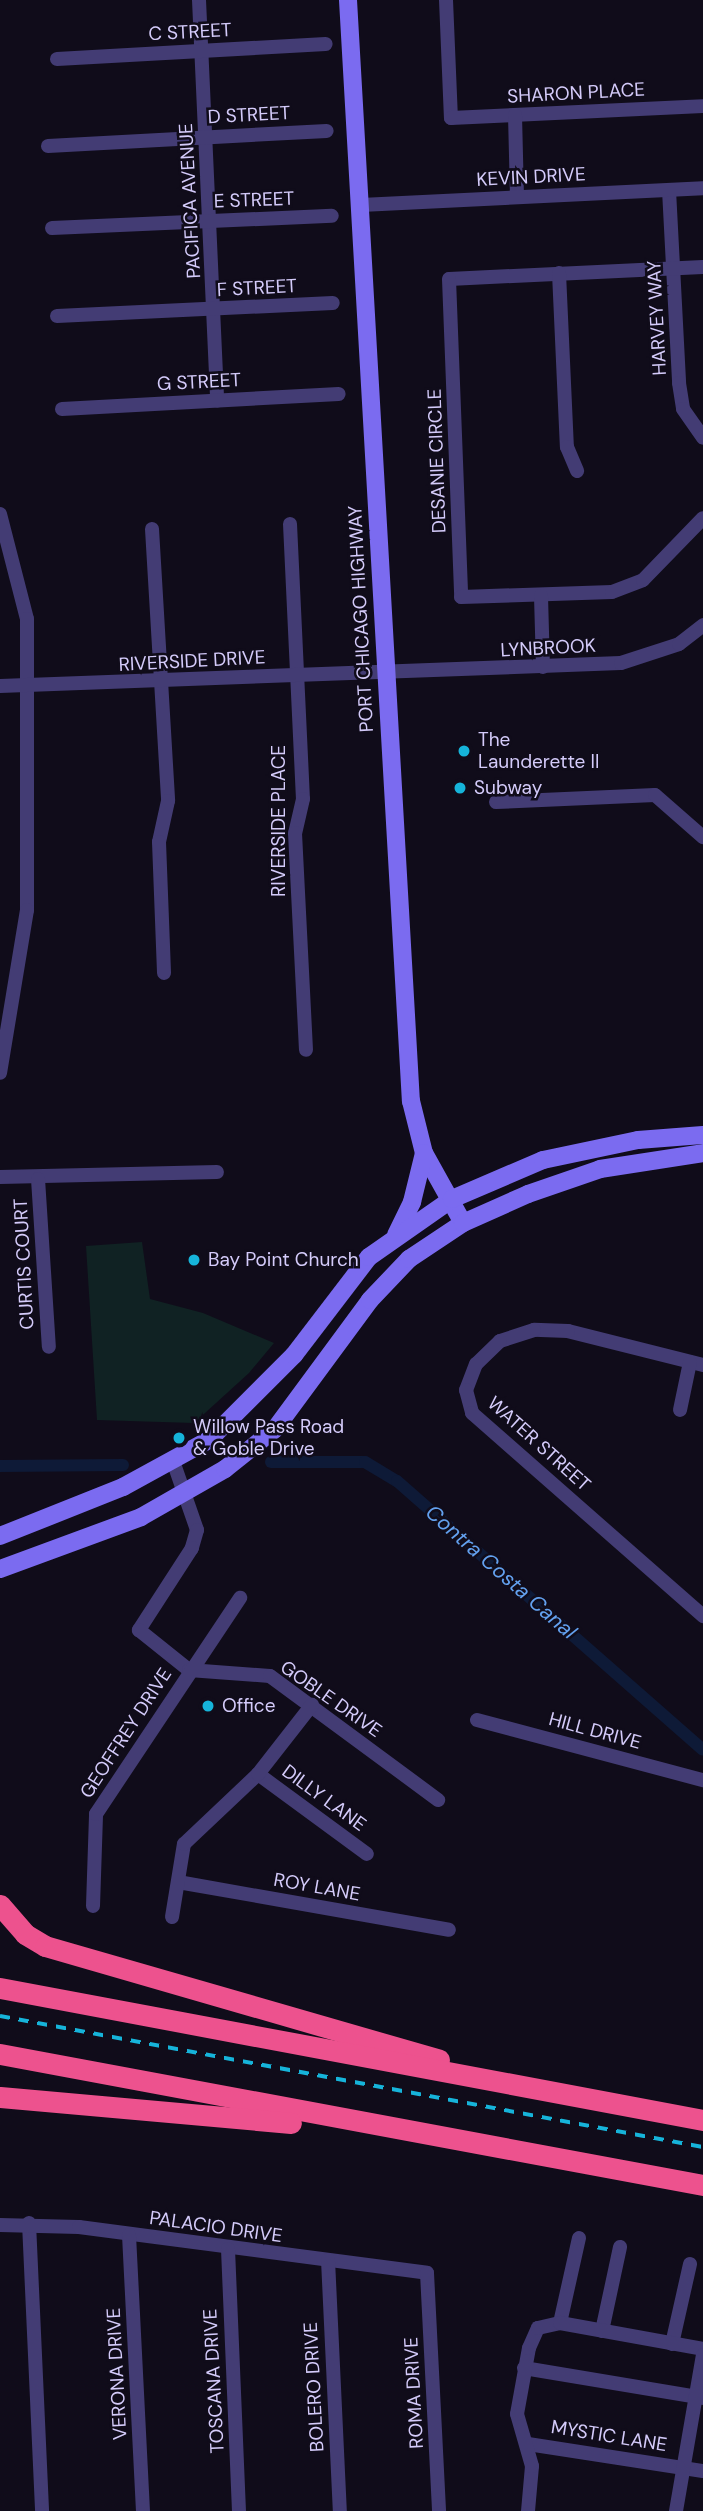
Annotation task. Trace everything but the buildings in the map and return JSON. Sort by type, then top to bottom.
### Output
[{"type":"highway","points":[[0,1905],[25,1934],[45,1946],[408,2048],[483,2077]]},
{"type":"highway","points":[[0,1988],[703,2120]]},
{"type":"highway","points":[[0,2053],[339,2120],[703,2185]]},
{"type":"highway","points":[[0,2097],[289,2124],[339,2120]]},
{"type":"main road","name":"PORT CHICAGO HIGHWAY","points":[[348,0],[404,1019],[411,1101],[424,1153],[463,1223]]},
{"type":"main road","points":[[0,1536],[123,1487],[209,1440],[250,1402],[294,1355],[369,1258],[452,1199],[543,1160],[638,1140],[703,1135]]},
{"type":"main road","points":[[394,1238],[412,1202],[424,1153]]},
{"type":"main road","points":[[0,1569],[141,1517],[184,1495],[275,1429],[370,1300],[409,1259],[463,1223],[600,1169],[703,1153]]},
{"type":"street","name":"PACIFICA AVENUE","points":[[200,0],[217,401]]},
{"type":"street","name":"SHARON PLACE","points":[[446,0],[452,118],[703,106]]},
{"type":"street","name":"C STREET","points":[[58,59],[326,44]]},
{"type":"street","points":[[515,116],[517,197]]},
{"type":"street","name":"D STREET","points":[[48,146],[327,131]]},
{"type":"street","name":"KEVIN DRIVE","points":[[360,205],[703,188]]},
{"type":"street","name":"HARVEY WAY","points":[[669,190],[683,409],[703,438]]},
{"type":"street","name":"E STREET","points":[[52,228],[332,216]]},
{"type":"street","name":"DESANIE CIRCLE","points":[[703,267],[449,279],[461,597],[612,592],[643,580],[703,518]]},
{"type":"street","points":[[559,273],[567,447],[577,471]]},
{"type":"street","name":"F STREET","points":[[57,316],[333,303]]},
{"type":"street","name":"G STREET","points":[[62,409],[339,394]]},
{"type":"street","points":[[0,514],[27,619],[27,909],[0,1073]]},
{"type":"street","name":"RIVERSIDE PLACE","points":[[290,524],[295,676],[303,799],[295,833],[306,1050]]},
{"type":"street","points":[[152,529],[168,801],[159,842],[164,973]]},
{"type":"street","points":[[541,596],[542,667]]},
{"type":"street","name":"LYNBROOK","points":[[385,671],[621,663],[679,644],[703,625]]},
{"type":"street","name":"RIVERSIDE DRIVE","points":[[0,686],[161,683],[385,671]]},
{"type":"street","points":[[496,802],[655,795],[703,837]]},
{"type":"street","points":[[0,1177],[38,1179],[217,1172]]},
{"type":"street","name":"CURTIS COURT","points":[[38,1179],[49,1347]]},
{"type":"street","name":"WATER STREET","points":[[697,1363],[568,1331],[534,1330],[500,1341],[476,1364],[466,1390],[472,1413],[703,1615]]},
{"type":"street","points":[[680,1410],[697,1363]]},
{"type":"street","points":[[173,1461],[197,1530],[192,1548],[139,1630],[189,1670]]},
{"type":"street","name":"GEOFFREY DRIVE","points":[[93,1906],[96,1814],[189,1670],[240,1598]]},
{"type":"street","name":"GOBLE DRIVE","points":[[189,1670],[270,1676],[438,1800]]},
{"type":"street","points":[[172,1917],[184,1844],[258,1774],[312,1705]]},
{"type":"street","name":"HILL DRIVE","points":[[477,1720],[703,1780]]},
{"type":"street","name":"DILLY LANE","points":[[258,1774],[367,1854]]},
{"type":"street","name":"ROY LANE","points":[[178,1882],[449,1930]]},
{"type":"street","points":[[29,2223],[41,2511]]},
{"type":"street","name":"PALACIO DRIVE","points":[[0,2225],[29,2223],[427,2273]]},
{"type":"street","name":"VERONA DRIVE","points":[[129,2235],[143,2511]]},
{"type":"street","points":[[560,2323],[579,2238]]},
{"type":"street","points":[[602,2331],[620,2247]]},
{"type":"street","name":"TOSCANA DRIVE","points":[[228,2249],[239,2511]]},
{"type":"street","name":"BOLERO DRIVE","points":[[328,2260],[340,2511]]},
{"type":"street","points":[[672,2344],[690,2264]]},
{"type":"street","name":"ROMA DRIVE","points":[[427,2273],[439,2511]]},
{"type":"street","points":[[528,2511],[531,2466],[528,2444],[517,2414],[524,2368],[538,2328],[560,2323],[703,2349]]},
{"type":"street","points":[[676,2511],[699,2397],[703,2355]]},
{"type":"street","points":[[524,2368],[699,2397]]},
{"type":"street","name":"MYSTIC LANE","points":[[528,2444],[703,2471]]},
{"type":"shaded area","points":[[142,1242],[150,1299],[203,1313],[274,1343],[249,1373],[194,1423],[97,1420],[86,1246]]},
{"type":"waterway","name":"Contra Costa Canal","points":[[271,1462],[365,1462],[397,1481],[703,1750]]},
{"type":"waterway","name":"Contra Costa Canal","points":[[0,1466],[123,1465]]},
{"type":"railway","points":[[0,2016],[703,2147]]},
{"type":"place","name":"The Launderette II","points":[[464,751]]},
{"type":"place","name":"Subway","points":[[460,788]]},
{"type":"place","name":"Bay Point Church","points":[[194,1260]]},
{"type":"place","name":"Willow Pass Road & Goble Drive","points":[[179,1438]]},
{"type":"place","name":"Office","points":[[208,1706]]}]
